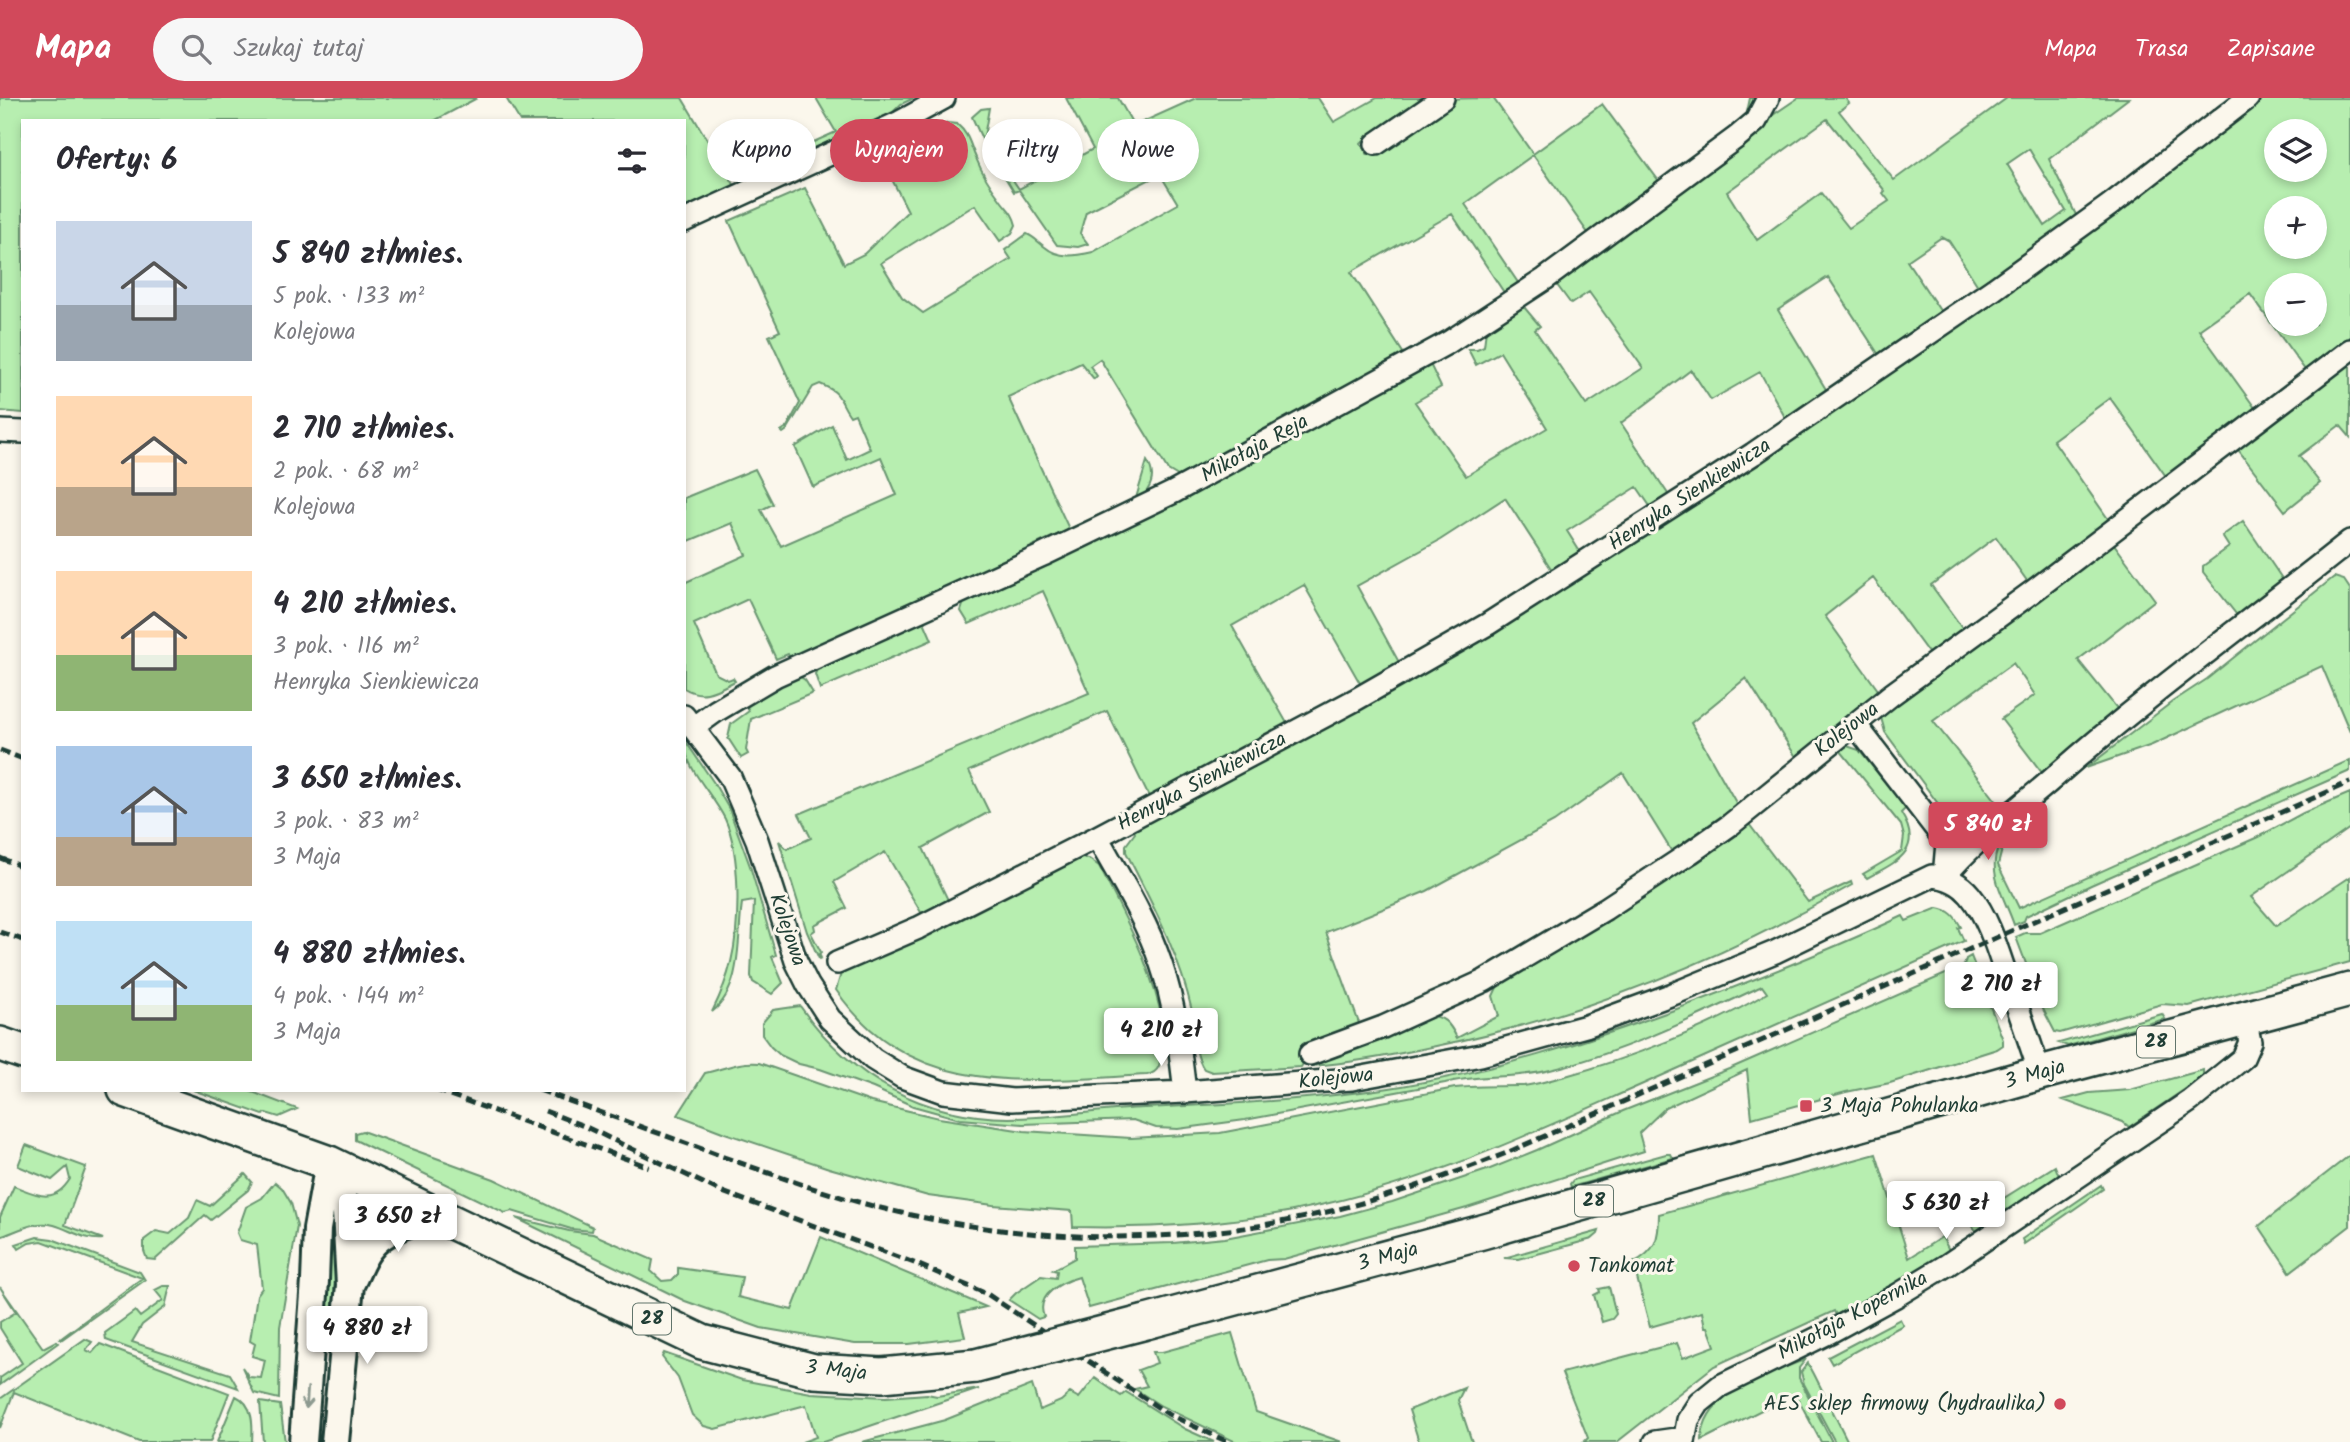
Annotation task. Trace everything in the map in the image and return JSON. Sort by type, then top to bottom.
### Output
[{"type":"main road","name":"3 Maja","points":[[329,1163],[702,1342],[814,1371],[882,1375],[976,1366],[1146,1322],[1495,1229],[2040,1073],[2350,990]]},
{"type":"main road","points":[[0,1044],[21,1051]]},
{"type":"main road","name":"28","points":[[131,1092],[329,1163]]},
{"type":"street","points":[[686,220],[900,122],[944,98]]},
{"type":"street","points":[[1376,144],[1443,98]]},
{"type":"street","name":"Mikołaja Reja","points":[[689,721],[716,711],[775,676],[1043,555],[1174,492],[1449,342],[1545,279],[1737,137],[1761,115],[1768,98]]},
{"type":"street","name":"Henryka Sienkiewicza","points":[[836,963],[918,928],[1097,837],[1376,688],[1479,629],[1776,439],[2062,242],[2248,98]]},
{"type":"street","name":"Kolejowa","points":[[1310,1054],[1371,1032],[1464,991],[1550,943],[1709,840],[1855,724],[2350,350]]},
{"type":"street","points":[[0,431],[21,432]]},
{"type":"street","points":[[1944,877],[1962,856],[2002,820],[2111,728],[2350,541]]},
{"type":"street","name":"Kolejowa","points":[[689,721],[730,777],[757,840],[796,961],[830,1019],[873,1059],[902,1077],[943,1092],[1012,1100],[1185,1092],[1352,1079],[1481,1055],[1586,1026],[1673,994],[1775,951],[1918,881],[1932,876],[1944,877]]},
{"type":"street","points":[[1855,724],[1947,843],[1944,877]]},
{"type":"street","name":"Henryka Sienkiewicza","points":[[1097,837],[1161,963],[1185,1092]]},
{"type":"street","points":[[1944,877],[1957,883],[1982,913],[2040,1073]]},
{"type":"street","name":"Mikołaja Kopernika","points":[[1656,1442],[1684,1440],[1688,1420],[1699,1403],[1720,1386],[1896,1296],[1947,1265],[2190,1101],[2243,1058],[2250,1042],[2245,1018]]},
{"type":"street","points":[[329,1163],[342,1193],[346,1211],[350,1285],[335,1442]]},
{"type":"street","points":[[303,1442],[316,1281],[317,1229],[329,1163]]},
{"type":"street","points":[[350,1285],[374,1241],[398,1228],[438,1214]]},
{"type":"green space","points":[[0,98],[477,98],[438,119],[21,119],[21,413],[0,411]]},
{"type":"green space","points":[[506,98],[682,98],[707,140],[707,182],[733,182],[735,186],[686,207],[686,119],[519,119]]},
{"type":"green space","points":[[816,98],[914,98],[901,104],[882,119],[830,119],[830,122]]},
{"type":"green space","points":[[1066,98],[1118,98],[1130,119],[1097,119],[1097,182],[1144,182],[1086,212],[1080,233],[1088,244],[1078,247],[1057,245],[1019,190],[1014,192],[1008,182],[1014,182],[1019,189],[1032,182],[1083,182],[1083,154],[1093,149],[1083,130],[1083,119],[1077,119]]},
{"type":"green space","points":[[1196,98],[1318,98],[1334,122],[1377,98],[1437,98],[1430,103],[1424,99],[1420,100],[1400,117],[1365,139],[1361,143],[1368,155],[1411,130],[1449,99],[1493,98],[1533,154],[1602,104],[1659,181],[1588,233],[1533,155],[1465,204],[1519,284],[1532,275],[1533,280],[1441,340],[1435,337],[1505,294],[1452,214],[1351,272],[1407,359],[1197,472],[1178,476],[1168,470],[1100,359],[1090,366],[1097,376],[1094,379],[1081,363],[1008,397],[1069,529],[1136,498],[1147,461],[1152,475],[1149,487],[1141,498],[1113,517],[1071,535],[1068,530],[1032,546],[1034,552],[791,660],[788,654],[776,659],[748,599],[694,624],[716,674],[728,680],[733,678],[735,681],[704,693],[686,689],[686,582],[746,555],[732,523],[686,542],[686,497],[755,469],[773,504],[761,510],[781,546],[897,495],[881,457],[813,487],[795,447],[832,425],[847,460],[870,449],[855,414],[850,416],[837,394],[820,384],[813,387],[787,430],[783,433],[781,431],[787,427],[800,403],[769,336],[780,331],[729,221],[805,188],[844,264],[864,254],[908,211],[893,182],[968,182],[968,139],[982,171],[982,182],[989,182],[1016,225],[1012,233],[1000,241],[975,205],[881,263],[902,297],[923,313],[1011,259],[1005,250],[1027,234],[1056,253],[1068,256],[1093,252],[1178,204],[1165,182],[1199,182],[1199,119],[1150,119]]},
{"type":"green space","points":[[1750,98],[1759,98],[1752,110],[1742,122],[1730,134],[1662,185],[1659,181],[1746,117]]},
{"type":"green space","points":[[1798,98],[1845,98],[1849,103],[1839,111],[1894,180],[2007,98],[2129,98],[2049,159],[2077,217],[2014,261],[2016,266],[1879,355],[1828,277],[1778,310],[1827,391],[1786,419],[1760,372],[1711,400],[1691,370],[1621,423],[1670,497],[1652,509],[1637,487],[1567,531],[1582,555],[1554,573],[1505,498],[1440,540],[1357,586],[1400,664],[1361,685],[1304,585],[1232,626],[1288,725],[1150,799],[1107,711],[969,771],[989,812],[923,848],[948,900],[922,914],[885,852],[834,882],[847,908],[814,925],[815,930],[811,933],[821,952],[819,959],[807,932],[779,841],[787,849],[811,838],[799,814],[1089,693],[1043,591],[969,624],[961,611],[965,599],[1429,362],[1441,387],[1415,402],[1466,476],[1547,428],[1500,352],[1476,365],[1468,349],[1484,346],[1486,330],[1508,314],[1524,307],[1540,326],[1535,330],[1586,405],[1643,368],[1589,292],[1571,304],[1554,281],[1756,134],[1770,117]],"holes":[[[1827,119],[1885,191],[1883,193],[1889,201],[1849,228],[1821,193],[1757,240],[1727,192]],[[2029,149],[2066,211],[2045,226],[2007,164]],[[1942,237],[1949,241],[1978,286],[1941,312],[1907,261]]]},
{"type":"green space","points":[[2260,98],[2350,98],[2350,342],[2308,374],[2280,336],[2327,336],[2327,273],[2264,273],[2264,313],[2250,294],[2199,330],[2258,412],[2168,479],[2110,398],[2053,440],[2111,523],[2030,585],[1996,537],[1931,585],[1966,633],[1932,658],[1873,578],[1825,616],[1878,690],[1878,696],[1798,760],[1746,678],[1691,723],[1739,808],[1674,855],[1623,773],[1554,822],[1427,891],[1326,932],[1360,1026],[1304,1049],[1301,1067],[1212,1072],[1204,1069],[1198,1056],[1192,1011],[1180,969],[1164,929],[1126,852],[1126,845],[1135,833],[1132,827],[1504,624],[1577,580],[1577,576],[2116,210]]},
{"type":"green space","points":[[989,108],[987,119],[982,119],[982,139],[972,117],[981,109]]},
{"type":"green space","points":[[830,135],[830,143],[816,149],[816,141]]},
{"type":"green space","points":[[2350,361],[2350,437],[2340,425],[2299,456],[2320,483],[2285,511],[2236,447]]},
{"type":"green space","points":[[2243,521],[2285,583],[2240,619],[2203,572],[2203,566],[2229,547],[2222,536]]},
{"type":"green space","points":[[2114,544],[2155,600],[2078,660],[2120,712],[2043,774],[2001,719],[2035,695],[2013,663],[1933,721],[2001,807],[1990,815],[1990,821],[1973,835],[1950,827],[1940,813],[1942,809],[1885,732],[1880,714],[2102,546]]},
{"type":"green space","points":[[2334,577],[2344,580],[2350,589],[2350,732],[2322,666],[2152,745],[2086,768],[2172,702],[2207,679]]},
{"type":"green space","points":[[922,617],[932,640],[820,689],[815,674],[819,665]]},
{"type":"green space","points":[[799,676],[813,693],[751,719],[746,750],[748,754],[741,758],[728,738],[731,724],[749,711],[746,705],[783,680]]},
{"type":"green space","points":[[686,742],[729,809],[750,866],[776,955],[772,957],[783,983],[772,994],[753,982],[754,901],[742,903],[734,976],[722,1002],[712,1012],[725,981],[734,947],[736,870],[725,819],[689,760]]},
{"type":"green space","points":[[1847,746],[1859,750],[1906,808],[1901,813],[1908,826],[1908,846],[1904,854],[1888,866],[1867,878],[1863,874],[1902,851],[1904,836],[1901,825],[1840,750],[1749,824],[1808,902],[1851,882],[1852,885],[1753,938],[1598,1002],[1491,1034],[1374,1058],[1310,1066],[1311,1058],[1427,1016],[1446,1021],[1457,1038],[1499,1016],[1493,996],[1499,983],[1838,747]]},
{"type":"green space","points":[[2350,760],[2350,771],[2091,885],[2026,916],[2024,921],[2014,925],[1996,878],[1995,858],[1998,848],[1990,844],[2007,830],[1998,865],[2019,908]]},
{"type":"green space","points":[[2350,793],[2350,828],[2251,897],[2276,926],[2350,877],[2350,962],[2189,1006],[2162,1004],[2060,1033],[2055,1032],[2043,1009],[2016,937],[2025,933],[2040,933],[2258,837],[2303,813]]},
{"type":"green space","points":[[1072,857],[1089,859],[1099,866],[1151,978],[1167,1050],[1160,1051],[1159,1066],[1155,1072],[1147,1075],[1017,1080],[976,1076],[937,1067],[900,1051],[866,1025],[836,990],[842,970]]},
{"type":"green space","points":[[1938,908],[1946,910],[1954,917],[1961,927],[1958,928],[1964,941],[1509,1143],[1400,1183],[1294,1211],[1231,1221],[1168,1226],[1073,1227],[1072,1211],[993,1205],[928,1196],[829,1168],[678,1115],[705,1073],[751,1063],[759,1063],[871,1102],[939,1118],[1024,1131],[1131,1138],[1220,1133],[1455,1088],[1530,1085],[1641,1052],[1720,1018],[1767,993],[1762,986],[1629,1045],[1546,1071],[1457,1080],[1245,1120],[1178,1129],[1156,1128],[1133,1120],[1023,1124],[960,1119],[913,1106],[873,1088],[799,1064],[780,1055],[762,1035],[762,1023],[773,1010],[800,1006],[842,1054],[890,1089],[946,1110],[977,1116],[1026,1118],[1306,1098],[1437,1080],[1540,1054],[1674,1010],[1790,965],[1903,916],[1906,921]]},
{"type":"green space","points":[[1971,956],[2003,1040],[2003,1045],[1997,1049],[1890,1083],[1752,1118],[1747,1070],[1665,1108],[1639,1133],[1644,1151],[1467,1208],[1284,1259],[1267,1260],[1089,1308],[1079,1277],[1058,1286],[1046,1296],[1042,1309],[1044,1317],[1038,1319],[1009,1300],[1041,1276],[1056,1278],[1057,1271],[1053,1270],[1075,1258],[1075,1246],[1173,1243],[1225,1238],[1340,1216],[1392,1202],[1490,1169],[1623,1111],[1729,1069],[1964,966],[1966,959]]},
{"type":"green space","points":[[2162,1014],[2165,1019],[2068,1046],[2059,1043]]},
{"type":"green space","points":[[2203,1070],[2203,1075],[2197,1081],[2129,1127],[2123,1122],[2063,1100],[2089,1093],[2130,1090]]},
{"type":"green space","points":[[199,1092],[252,1092],[297,1109],[279,1117],[266,1113],[263,1115]]},
{"type":"green space","points":[[362,1131],[494,1179],[593,1227],[592,1231],[571,1229],[512,1211],[505,1213],[355,1140],[355,1133]]},
{"type":"green space","points":[[26,1145],[86,1167],[65,1225],[103,1239],[84,1237],[47,1224],[27,1227],[0,1237],[0,1217],[14,1186],[45,1196],[58,1192],[70,1179],[67,1167],[52,1180],[18,1166]]},
{"type":"green space","points":[[1671,1154],[1673,1158],[1571,1187],[1570,1184],[1573,1180]]},
{"type":"green space","points":[[1876,1154],[1909,1258],[1942,1237],[1949,1250],[1894,1285],[1836,1315],[1834,1311],[1714,1366],[1617,1442],[1584,1442],[1588,1438],[1562,1373],[1677,1343],[1683,1358],[1715,1346],[1708,1327],[1705,1327],[1702,1312],[1650,1327],[1633,1263],[1647,1254],[1655,1243],[1659,1214]]},
{"type":"green space","points":[[2350,1155],[2350,1226],[2290,1272],[2259,1226]]},
{"type":"green space","points":[[2055,1166],[2059,1176],[1976,1231],[1969,1220]]},
{"type":"green space","points":[[245,1174],[252,1182],[248,1190],[211,1220],[205,1215],[155,1260],[147,1259],[144,1240],[156,1231],[170,1234],[189,1218],[197,1200],[210,1206]]},
{"type":"green space","points":[[275,1182],[291,1203],[297,1226],[280,1327],[279,1399],[254,1393],[242,1367],[249,1377],[261,1378],[265,1360],[252,1356],[255,1344],[250,1341],[257,1295],[262,1288],[257,1245],[240,1240],[237,1233],[246,1207],[262,1198]]},
{"type":"green space","points":[[2101,1185],[2103,1189],[2024,1244],[2022,1239]]},
{"type":"green space","points":[[333,1215],[339,1217],[330,1324],[327,1322],[324,1259]]},
{"type":"green space","points":[[516,1218],[593,1234],[653,1260],[651,1271],[662,1281],[672,1280],[678,1274],[678,1268],[742,1277],[738,1297],[792,1310],[821,1237],[986,1307],[959,1313],[965,1337],[909,1344],[855,1344],[761,1328],[685,1301]]},
{"type":"green space","points":[[1599,1231],[1592,1239],[1519,1259],[1504,1258]]},
{"type":"green space","points":[[37,1237],[52,1239],[140,1272],[145,1280],[61,1340],[142,1278],[42,1241],[29,1243],[19,1249],[16,1244]]},
{"type":"green space","points":[[170,1286],[165,1307],[142,1325],[132,1342],[230,1374],[238,1388],[106,1340],[105,1333],[135,1311],[140,1317],[163,1300],[155,1290]]},
{"type":"green space","points":[[0,1287],[43,1348],[56,1341],[58,1343],[0,1385],[0,1378],[22,1363],[0,1328],[0,1322],[16,1312]]},
{"type":"green space","points":[[1609,1287],[1616,1314],[1612,1319],[1602,1322],[1594,1295],[1600,1292],[1599,1289]]},
{"type":"green space","points":[[1900,1319],[1903,1325],[1832,1364],[1828,1357]]},
{"type":"green space","points":[[1232,1333],[1256,1412],[1342,1442],[1236,1442],[1161,1406],[1135,1389],[1147,1386],[1138,1370],[1157,1363],[1153,1352],[1162,1352]]},
{"type":"green space","points":[[85,1339],[92,1342],[86,1350],[92,1353],[100,1344],[229,1393],[210,1442],[139,1442],[14,1392],[0,1428],[0,1399]]},
{"type":"green space","points":[[664,1353],[742,1380],[811,1393],[886,1397],[927,1394],[937,1396],[979,1389],[823,1442],[802,1442],[816,1437],[806,1405],[715,1429],[704,1426],[692,1415],[678,1378],[662,1357]]},
{"type":"green space","points":[[1806,1359],[1799,1368],[1799,1378],[1832,1442],[1821,1442],[1795,1393],[1702,1440],[1705,1423],[1713,1409],[1725,1397],[1757,1379]]},
{"type":"green space","points":[[1808,1363],[1848,1442],[1835,1442],[1804,1384],[1801,1372]]},
{"type":"green space","points":[[1095,1378],[1121,1396],[1126,1392],[1185,1429],[1214,1442],[862,1442],[945,1420],[1032,1385],[1040,1410],[1061,1401],[1070,1393],[1079,1398]]},
{"type":"green space","points":[[1464,1388],[1458,1400],[1472,1442],[1419,1442],[1409,1410]]},
{"type":"green space","points":[[236,1396],[249,1410],[252,1442],[217,1442]]},
{"type":"green space","points":[[260,1402],[280,1405],[285,1442],[263,1442]]},
{"type":"railway","points":[[0,750],[21,758]]},
{"type":"railway","points":[[545,1092],[824,1192],[944,1222],[1000,1230],[1114,1237],[1228,1230],[1284,1221],[1381,1197],[1504,1154],[2350,782]]},
{"type":"railway","points":[[0,858],[21,866]]},
{"type":"railway","points":[[0,932],[21,939]]},
{"type":"railway","points":[[442,1092],[649,1167]]},
{"type":"railway","points":[[545,1111],[584,1126],[720,1191],[914,1263],[987,1294],[1168,1414],[1228,1442]]},
{"type":"place","name":"3 Maja Pohulanka","points":[[1806,1106]]},
{"type":"place","name":"Tankomat","points":[[1574,1266]]},
{"type":"place","name":"AES sklep firmowy (hydraulika)","points":[[2060,1404]]}]
